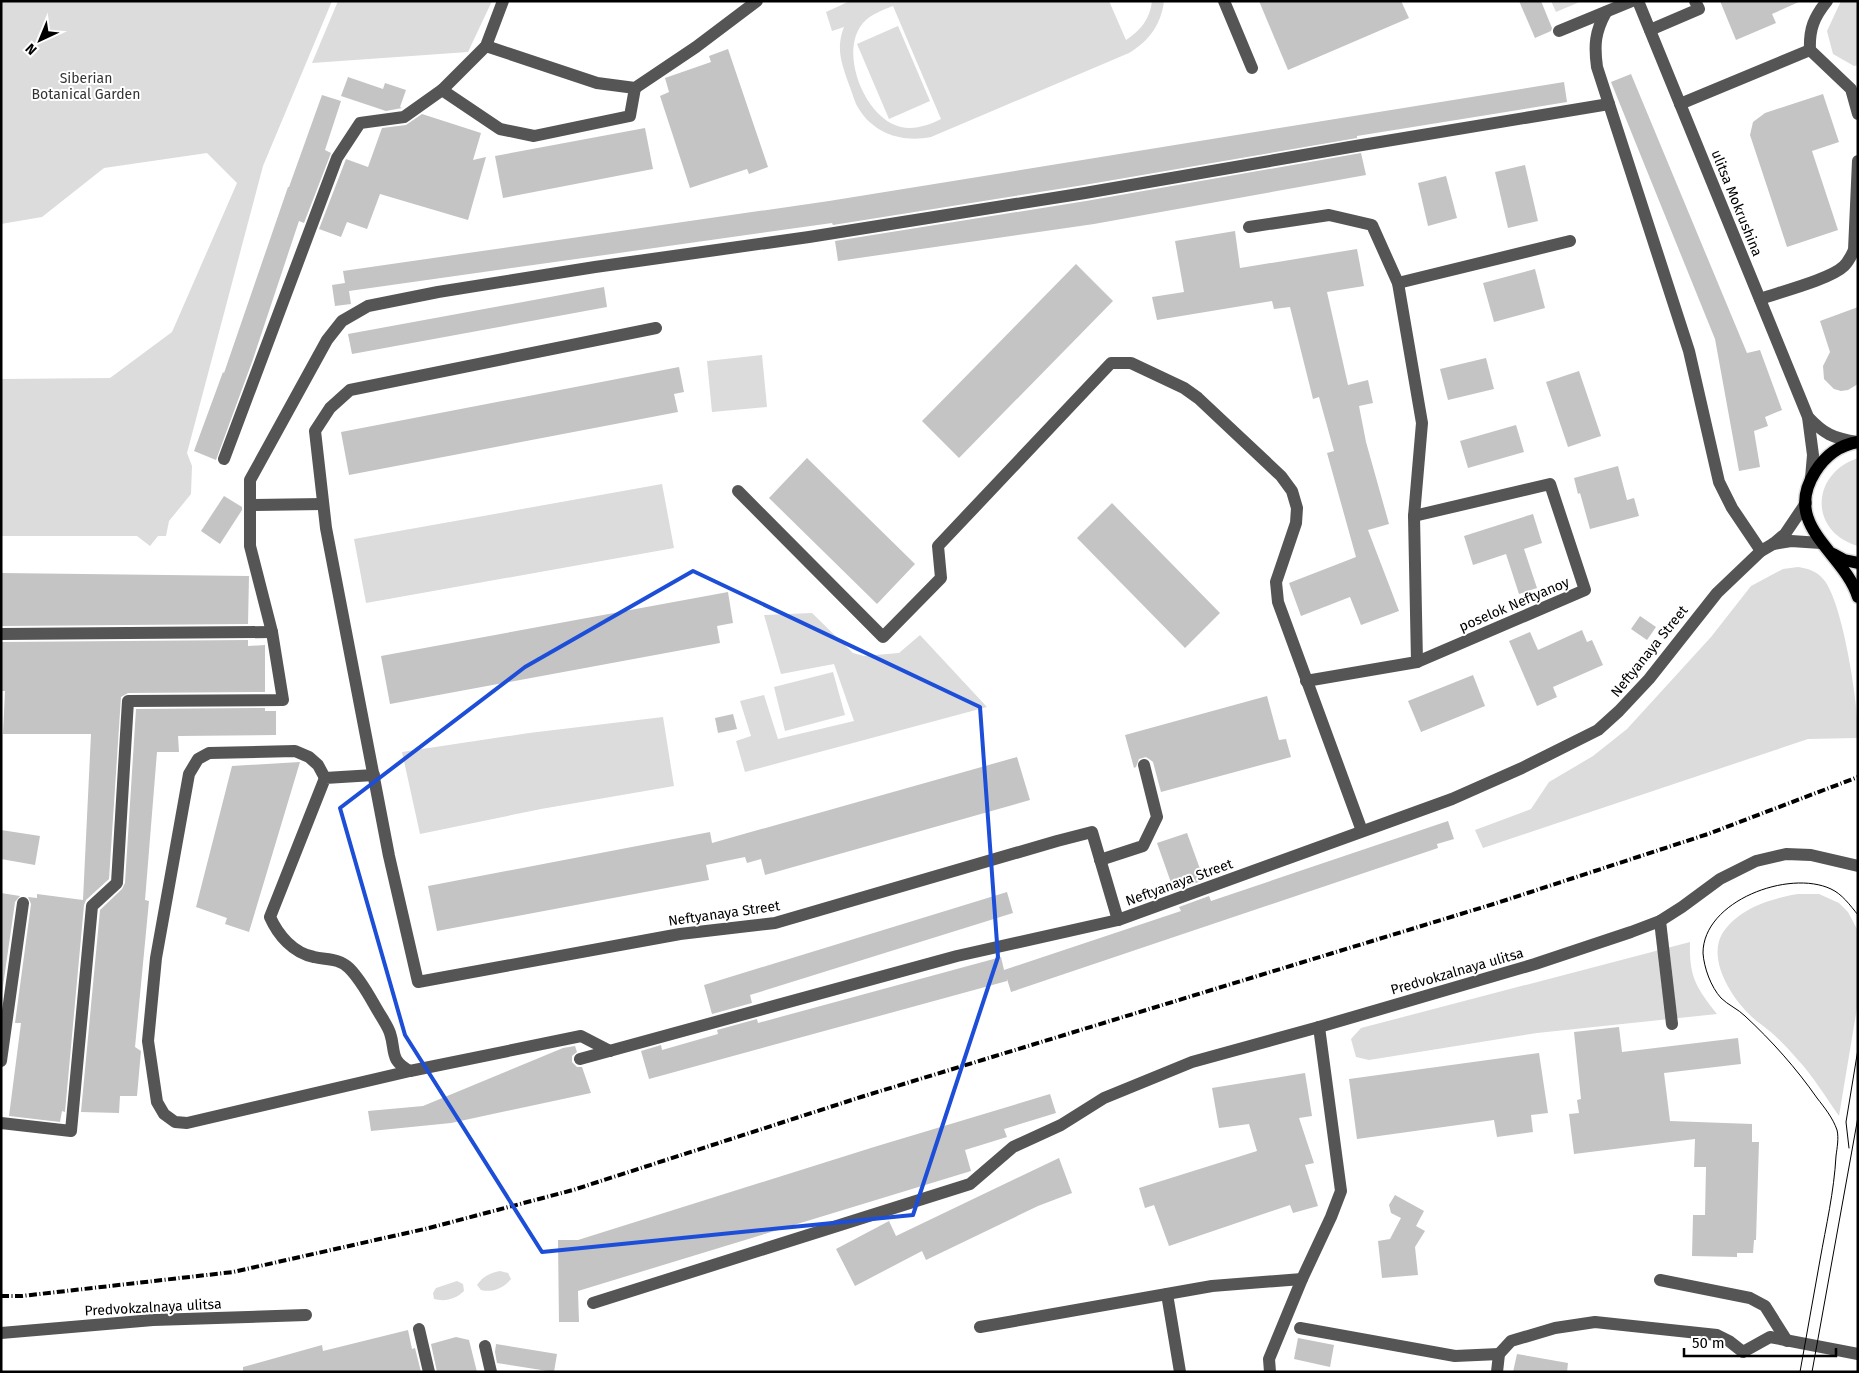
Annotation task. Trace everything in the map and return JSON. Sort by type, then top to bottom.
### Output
[{"type":"main road","points":[[1857,442],[1842,446],[1820,464],[1811,478],[1806,492],[1806,503],[1810,524],[1821,543],[1844,560],[1858,563]]},
{"type":"main road","points":[[1831,552],[1846,573],[1858,597]]},
{"type":"street","points":[[224,458],[337,158],[360,124],[404,117],[442,90],[486,46],[503,1]]},
{"type":"street","points":[[486,46],[597,83],[635,88],[696,47],[757,1]]},
{"type":"street","points":[[1224,1],[1252,68]]},
{"type":"street","points":[[1559,31],[1632,1]]},
{"type":"street","name":"ulitsa Mokrushina","points":[[1638,1],[1808,417]]},
{"type":"street","points":[[1650,30],[1699,9],[1696,1]]},
{"type":"street","points":[[1827,1],[1815,18],[1809,34],[1810,50],[1851,89],[1858,114]]},
{"type":"street","points":[[1606,12],[1598,27],[1595,52],[1597,67],[1689,351],[1718,482],[1732,508],[1761,551]]},
{"type":"street","points":[[1680,104],[1810,50]]},
{"type":"street","points":[[442,90],[500,129],[534,136],[630,116],[635,88]]},
{"type":"street","points":[[1,1123],[71,1131],[92,906],[117,883],[128,701],[283,700],[272,632],[250,546],[250,480],[327,340],[342,321],[368,306],[478,286],[809,237],[1085,193],[1340,148],[1609,104]]},
{"type":"street","points":[[1760,299],[1833,275],[1850,260],[1854,250],[1858,161]]},
{"type":"street","points":[[1249,227],[1329,215],[1372,225],[1398,282],[1422,423],[1414,516],[1417,662],[1306,681]]},
{"type":"street","points":[[1398,282],[1570,241]]},
{"type":"street","points":[[325,778],[374,774],[343,624],[323,504],[315,431],[330,408],[350,390],[656,328]]},
{"type":"street","points":[[738,491],[883,637],[941,578],[938,546],[1111,363],[1131,363],[1184,388],[1198,398],[1281,476],[1292,491],[1298,508],[1296,523],[1276,582],[1278,602],[1362,831]]},
{"type":"street","points":[[1808,417],[1820,430],[1835,438],[1857,442]]},
{"type":"street","points":[[1808,417],[1813,455],[1811,478]]},
{"type":"street","name":"poselok Neftyanoy","points":[[1414,516],[1550,484],[1585,590],[1417,662]]},
{"type":"street","name":"Neftyanaya Street","points":[[374,774],[389,856],[418,982],[680,934],[775,923],[1092,832],[1118,920],[1452,799],[1522,768],[1598,730],[1649,679],[1717,593],[1794,523],[1806,503]]},
{"type":"street","points":[[251,506],[323,504]]},
{"type":"street","name":"Neftyanaya Street","points":[[1773,544],[1792,541],[1821,543]]},
{"type":"street","points":[[1,634],[272,632]]},
{"type":"street","points":[[410,1071],[400,1066],[394,1057],[390,1032],[362,985],[348,966],[331,958],[313,957],[289,945],[276,930],[270,917],[325,778],[318,765],[309,757],[295,751],[209,753],[198,759],[189,774],[156,958],[148,1041],[157,1102],[164,1114],[175,1122],[187,1123],[410,1071],[581,1036],[610,1051]]},
{"type":"street","points":[[1100,860],[1143,846],[1157,817],[1144,765]]},
{"type":"street","name":"Predvokzalnaya ulitsa","points":[[593,1303],[970,1184],[1013,1147],[1060,1125],[1104,1098],[1192,1062],[1535,964],[1660,921],[1720,879],[1756,862],[1786,854],[1811,855],[1858,866]]},
{"type":"street","points":[[1,1061],[24,903]]},
{"type":"street","points":[[580,1059],[957,956],[1118,920]]},
{"type":"street","points":[[1660,921],[1672,1024]]},
{"type":"street","points":[[1270,1372],[1269,1359],[1341,1191],[1319,1027]]},
{"type":"street","points":[[980,1327],[1212,1286],[1302,1279]]},
{"type":"street","points":[[1660,1280],[1750,1298],[1765,1306],[1788,1341]]},
{"type":"street","points":[[1167,1294],[1180,1372]]},
{"type":"street","name":"Predvokzalnaya ulitsa","points":[[1,1333],[153,1320],[306,1315]]},
{"type":"street","points":[[1497,1372],[1500,1354],[1511,1341],[1555,1328],[1595,1322],[1717,1335],[1729,1341],[1743,1352],[1770,1337],[1858,1354]]},
{"type":"street","points":[[1300,1328],[1454,1356],[1500,1354]]},
{"type":"street","points":[[419,1329],[429,1372]]},
{"type":"street","points":[[485,1346],[491,1372]]},
{"type":"highlighted area","points":[[693,571],[980,707],[998,957],[913,1215],[542,1252],[405,1035],[340,808],[525,667]]},
{"type":"green space","name":"Siberian Botanical Garden","points":[[1,1],[332,1],[263,166],[187,453],[192,466],[191,494],[169,521],[166,536],[158,536],[150,546],[137,536],[1,536],[1,379],[110,378],[172,332],[237,183],[207,153],[104,168],[42,217],[1,224]]},
{"type":"green space","points":[[338,1],[492,1],[468,52],[312,63]]},
{"type":"green space","points":[[850,1],[1109,1],[1126,40],[1144,24],[1152,1],[1164,1],[1160,18],[1153,32],[1129,53],[931,137],[920,138],[898,137],[888,134],[878,129],[862,114],[856,104],[845,75],[842,61],[840,41],[844,27],[832,31],[826,12]],"holes":[[[893,6],[941,119],[922,126],[901,127],[888,121],[876,111],[859,83],[853,50],[856,35],[863,23],[870,17]]]},
{"type":"green space","points":[[1551,1],[1582,1],[1556,12]]},
{"type":"green space","points":[[1841,1],[1858,1],[1858,65],[1854,66],[1833,54],[1827,31]]},
{"type":"green space","points":[[898,26],[930,101],[889,119],[857,44]]},
{"type":"green space","points":[[762,355],[767,407],[712,412],[707,361]]},
{"type":"green space","points":[[1858,458],[1858,546],[1842,539],[1831,529],[1824,516],[1822,503],[1824,489],[1831,477],[1842,466]]},
{"type":"green space","points":[[662,484],[674,548],[366,603],[354,539]]},
{"type":"green space","points":[[1798,567],[1819,574],[1831,592],[1843,632],[1853,680],[1858,738],[1808,739],[1483,848],[1475,830],[1531,809],[1549,782],[1593,756],[1627,729],[1711,637],[1751,586],[1783,569]]},
{"type":"green space","points":[[812,613],[853,653],[864,656],[899,653],[920,635],[987,707],[745,772],[736,741],[751,736],[740,701],[764,695],[778,739],[854,721],[834,664],[781,674],[764,615]]},
{"type":"green space","points":[[833,672],[845,715],[785,731],[774,687]]},
{"type":"green space","points":[[663,717],[674,786],[541,809],[420,834],[402,752],[529,733]]},
{"type":"green space","points":[[1798,894],[1819,894],[1839,903],[1848,912],[1858,931],[1858,1002],[1839,1116],[1804,1067],[1779,1039],[1754,1019],[1734,997],[1719,965],[1718,944],[1722,934],[1729,925],[1746,911],[1756,906],[1777,898]]},
{"type":"green space","points":[[1690,942],[1691,964],[1695,981],[1717,1014],[1537,1033],[1369,1060],[1356,1057],[1351,1039],[1361,1028]]},
{"type":"green space","points":[[500,1271],[508,1273],[511,1279],[501,1287],[485,1291],[481,1290],[477,1285],[487,1275]]},
{"type":"green space","points":[[457,1281],[463,1284],[464,1291],[461,1294],[446,1300],[434,1299],[433,1293],[436,1288]]},
{"type":"building","points":[[1259,1],[1401,1],[1409,18],[1288,70]]},
{"type":"building","points":[[1519,1],[1541,1],[1552,28],[1551,31],[1535,38]]},
{"type":"building","points":[[1720,1],[1801,1],[1772,14],[1776,23],[1736,40]]},
{"type":"building","points":[[728,49],[768,167],[749,174],[747,169],[690,188],[660,96],[669,92],[665,78],[711,62],[709,56]]},
{"type":"building","points":[[1631,74],[1747,353],[1760,350],[1782,410],[1765,417],[1768,426],[1754,431],[1760,467],[1739,471],[1715,339],[1611,82]]},
{"type":"building","points":[[348,77],[383,89],[385,83],[406,90],[400,107],[402,108],[386,111],[341,96]]},
{"type":"building","points":[[1564,82],[1567,102],[1357,136],[1357,138],[1084,185],[833,225],[832,223],[349,291],[351,304],[335,306],[332,285],[345,283],[343,271],[829,201]]},
{"type":"building","points":[[1823,94],[1839,142],[1812,151],[1838,230],[1787,247],[1750,135],[1753,122],[1765,113]]},
{"type":"building","points":[[322,95],[341,101],[325,150],[331,153],[304,223],[299,221],[252,362],[216,460],[194,451],[224,373]]},
{"type":"building","points":[[422,114],[481,133],[473,160],[486,157],[468,220],[380,194],[367,229],[347,222],[341,237],[319,229],[346,159],[368,167],[382,128],[406,125]]},
{"type":"building","points":[[645,128],[653,169],[503,198],[495,156]]},
{"type":"building","points":[[1361,153],[1366,175],[1094,224],[838,261],[835,241],[1086,201]]},
{"type":"building","points":[[1525,165],[1538,221],[1508,228],[1495,172]]},
{"type":"building","points":[[1446,176],[1457,218],[1428,226],[1418,183]]},
{"type":"building","points":[[1235,231],[1240,268],[1357,249],[1364,286],[1327,292],[1348,385],[1368,380],[1373,403],[1359,406],[1366,442],[1389,524],[1368,530],[1399,611],[1361,625],[1350,597],[1301,616],[1289,583],[1356,557],[1327,453],[1334,451],[1319,397],[1313,399],[1290,307],[1274,309],[1272,301],[1157,320],[1152,297],[1184,292],[1175,241]]},
{"type":"building","points":[[1076,264],[1113,301],[959,458],[922,421]]},
{"type":"building","points":[[1535,269],[1545,308],[1494,322],[1483,283]]},
{"type":"building","points":[[604,287],[607,307],[352,354],[348,334]]},
{"type":"building","points":[[1858,307],[1858,384],[1848,390],[1841,391],[1834,389],[1824,379],[1823,366],[1830,352],[1820,321]]},
{"type":"building","points":[[1486,358],[1494,389],[1448,400],[1440,369]]},
{"type":"building","points":[[679,367],[684,392],[674,394],[678,412],[349,475],[341,432]]},
{"type":"building","points":[[1579,371],[1601,436],[1568,447],[1546,382]]},
{"type":"building","points":[[1516,425],[1524,452],[1468,468],[1460,441]]},
{"type":"building","points":[[807,458],[915,564],[877,604],[769,498]]},
{"type":"building","points":[[1618,466],[1627,500],[1634,498],[1639,516],[1590,529],[1574,478]]},
{"type":"building","points":[[224,496],[242,507],[242,510],[220,544],[201,531]]},
{"type":"building","points":[[1112,503],[1220,613],[1185,648],[1077,538]]},
{"type":"building","points":[[1533,514],[1542,543],[1524,549],[1537,588],[1519,594],[1506,554],[1473,565],[1464,536]]},
{"type":"building","points":[[1,573],[249,576],[248,624],[2,626]]},
{"type":"building","points":[[728,592],[733,623],[717,626],[720,643],[390,704],[381,656]]},
{"type":"building","points":[[1640,616],[1656,627],[1647,640],[1631,629]]},
{"type":"building","points":[[1582,630],[1587,642],[1592,640],[1603,665],[1553,687],[1557,697],[1537,706],[1509,641],[1530,632],[1538,650]]},
{"type":"building","points":[[248,640],[248,646],[265,645],[265,692],[128,693],[121,697],[109,879],[86,900],[84,905],[65,1112],[62,1111],[60,1122],[9,1116],[21,1023],[15,1023],[31,904],[28,897],[37,898],[37,894],[83,900],[91,734],[3,734],[5,691],[1,691],[2,642]]},
{"type":"building","points":[[1473,675],[1485,706],[1421,732],[1408,701]]},
{"type":"building","points":[[1267,696],[1279,740],[1286,739],[1291,757],[1161,792],[1153,762],[1146,757],[1139,759],[1134,768],[1125,735]]},
{"type":"building","points":[[265,708],[265,711],[276,711],[276,735],[178,736],[179,752],[157,752],[145,900],[149,901],[135,1047],[141,1051],[137,1096],[120,1096],[119,1113],[81,1112],[100,910],[122,889],[125,883],[136,709]]},
{"type":"building","points":[[733,714],[737,729],[718,733],[715,718]]},
{"type":"building","points":[[1017,757],[1030,800],[765,875],[761,859],[747,863],[745,857],[706,865],[709,880],[437,931],[428,886],[710,832],[712,843]]},
{"type":"building","points":[[300,762],[249,932],[225,924],[227,918],[196,907],[232,766]]},
{"type":"building","points":[[1448,821],[1454,839],[1437,844],[1438,848],[1011,992],[1007,979],[1007,981],[649,1079],[641,1051],[661,1045],[662,1050],[718,1034],[717,1030],[757,1019],[758,1023],[1001,957],[1004,970],[1181,911],[1179,907],[1209,896],[1211,901]]},
{"type":"building","points":[[1,830],[40,836],[35,865],[1,859]]},
{"type":"building","points":[[1187,833],[1204,880],[1174,891],[1157,843]]},
{"type":"building","points":[[1007,892],[1013,913],[750,995],[752,1003],[712,1014],[704,985]]},
{"type":"building","points":[[1,893],[20,896],[15,902],[1,1000]]},
{"type":"building","points":[[1619,1027],[1622,1052],[1738,1038],[1741,1064],[1664,1073],[1670,1121],[1752,1124],[1752,1142],[1759,1142],[1756,1240],[1754,1240],[1753,1253],[1737,1253],[1737,1257],[1692,1256],[1693,1215],[1705,1215],[1706,1167],[1694,1167],[1695,1139],[1574,1154],[1569,1114],[1579,1113],[1577,1100],[1581,1099],[1574,1032]]},
{"type":"building","points":[[575,1046],[577,1052],[572,1056],[572,1062],[577,1067],[582,1067],[591,1093],[451,1123],[371,1131],[368,1111],[423,1106],[563,1048]]},
{"type":"building","points":[[1539,1053],[1548,1113],[1531,1115],[1533,1132],[1497,1137],[1494,1120],[1357,1139],[1349,1079]]},
{"type":"building","points":[[1305,1073],[1312,1116],[1299,1118],[1314,1163],[1305,1165],[1318,1206],[1293,1213],[1290,1205],[1169,1246],[1154,1205],[1145,1208],[1139,1188],[1257,1151],[1249,1124],[1219,1128],[1212,1088]]},
{"type":"building","points":[[1050,1094],[1056,1113],[1004,1129],[1007,1137],[965,1150],[971,1171],[578,1291],[579,1322],[559,1322],[558,1240],[578,1240]]},
{"type":"building","points":[[1059,1158],[1072,1193],[1038,1206],[926,1260],[922,1251],[855,1286],[836,1249],[889,1221],[896,1236]]},
{"type":"building","points":[[1395,1195],[1424,1211],[1416,1226],[1425,1231],[1415,1247],[1418,1275],[1382,1278],[1378,1241],[1390,1239],[1401,1218],[1391,1213],[1389,1205]]},
{"type":"building","points":[[408,1330],[412,1349],[415,1348],[421,1372],[243,1372],[243,1367],[322,1345],[323,1351]]},
{"type":"building","points":[[456,1337],[469,1340],[477,1372],[437,1372],[431,1344]]},
{"type":"building","points":[[1298,1338],[1334,1345],[1330,1367],[1294,1359]]},
{"type":"building","points":[[496,1344],[557,1354],[554,1372],[497,1363]]},
{"type":"building","points":[[1517,1354],[1568,1363],[1567,1372],[1513,1372]]},
{"type":"tram line","points":[[1800,1372],[1832,1196],[1838,1143],[1837,1130],[1825,1109],[1783,1055],[1745,1016],[1717,994],[1709,977],[1703,953],[1707,934],[1717,918],[1732,905],[1751,894],[1772,887],[1793,883],[1813,884],[1831,889],[1842,897],[1858,915]]},
{"type":"tram line","points":[[1849,1148],[1846,1122],[1858,1049]]},
{"type":"tram line","points":[[1812,1372],[1858,1117]]},
{"type":"railway","points":[[1,1296],[22,1296],[233,1272],[429,1228],[573,1190],[861,1097],[1500,902],[1708,834],[1858,777]]}]
